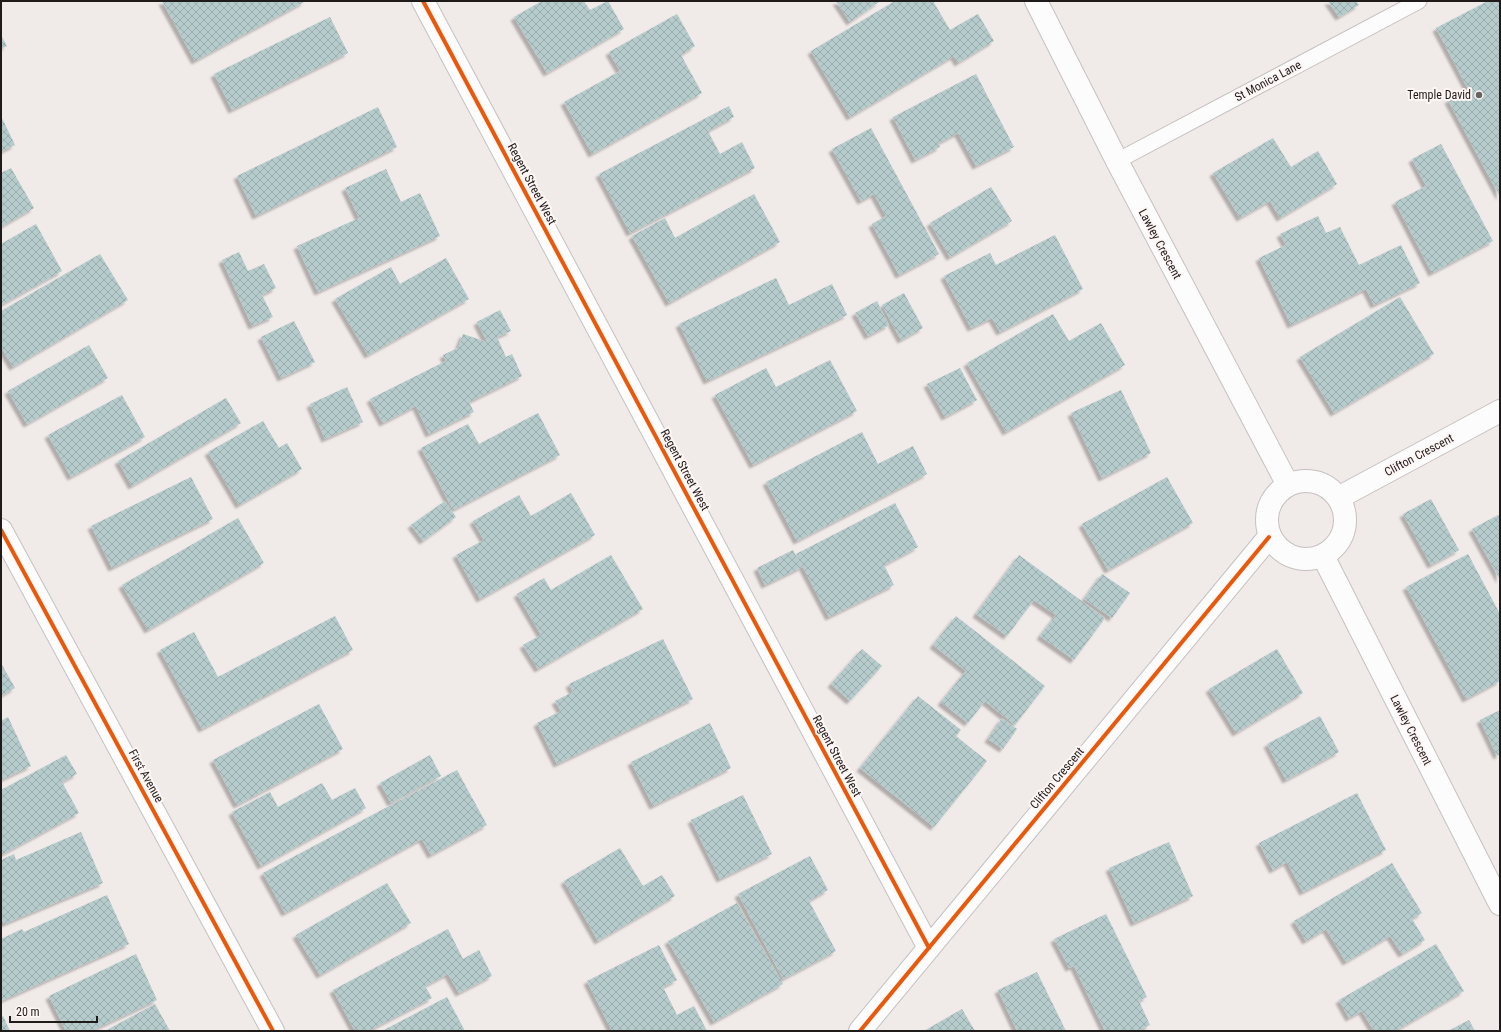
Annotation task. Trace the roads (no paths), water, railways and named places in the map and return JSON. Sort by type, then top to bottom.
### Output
[{"type":"street","name":"Regent Street West","points":[[423,1],[929,948]]},
{"type":"street","name":"Lawley Crescent","points":[[1036,1],[1117,161],[1288,485]]},
{"type":"street","name":"Clifton Crescent","points":[[1338,498],[1500,411]]},
{"type":"street","points":[[1302,481],[1316,482],[1328,488],[1338,498],[1344,510],[1345,524],[1342,537],[1334,548],[1323,556],[1307,560],[1292,558],[1278,550],[1270,537],[1266,522],[1268,507],[1276,494],[1288,485],[1302,481]]},
{"type":"street","name":"First Avenue","points":[[1,530],[273,1031]]},
{"type":"street","name":"Clifton Crescent","points":[[860,1031],[1270,537]]},
{"type":"street","name":"Lawley Crescent","points":[[1323,556],[1500,904]]},
{"type":"lane","name":"St Monica Lane","points":[[1117,161],[1419,1]]},
{"type":"place","name":"Temple David","points":[[1479,95]]}]
